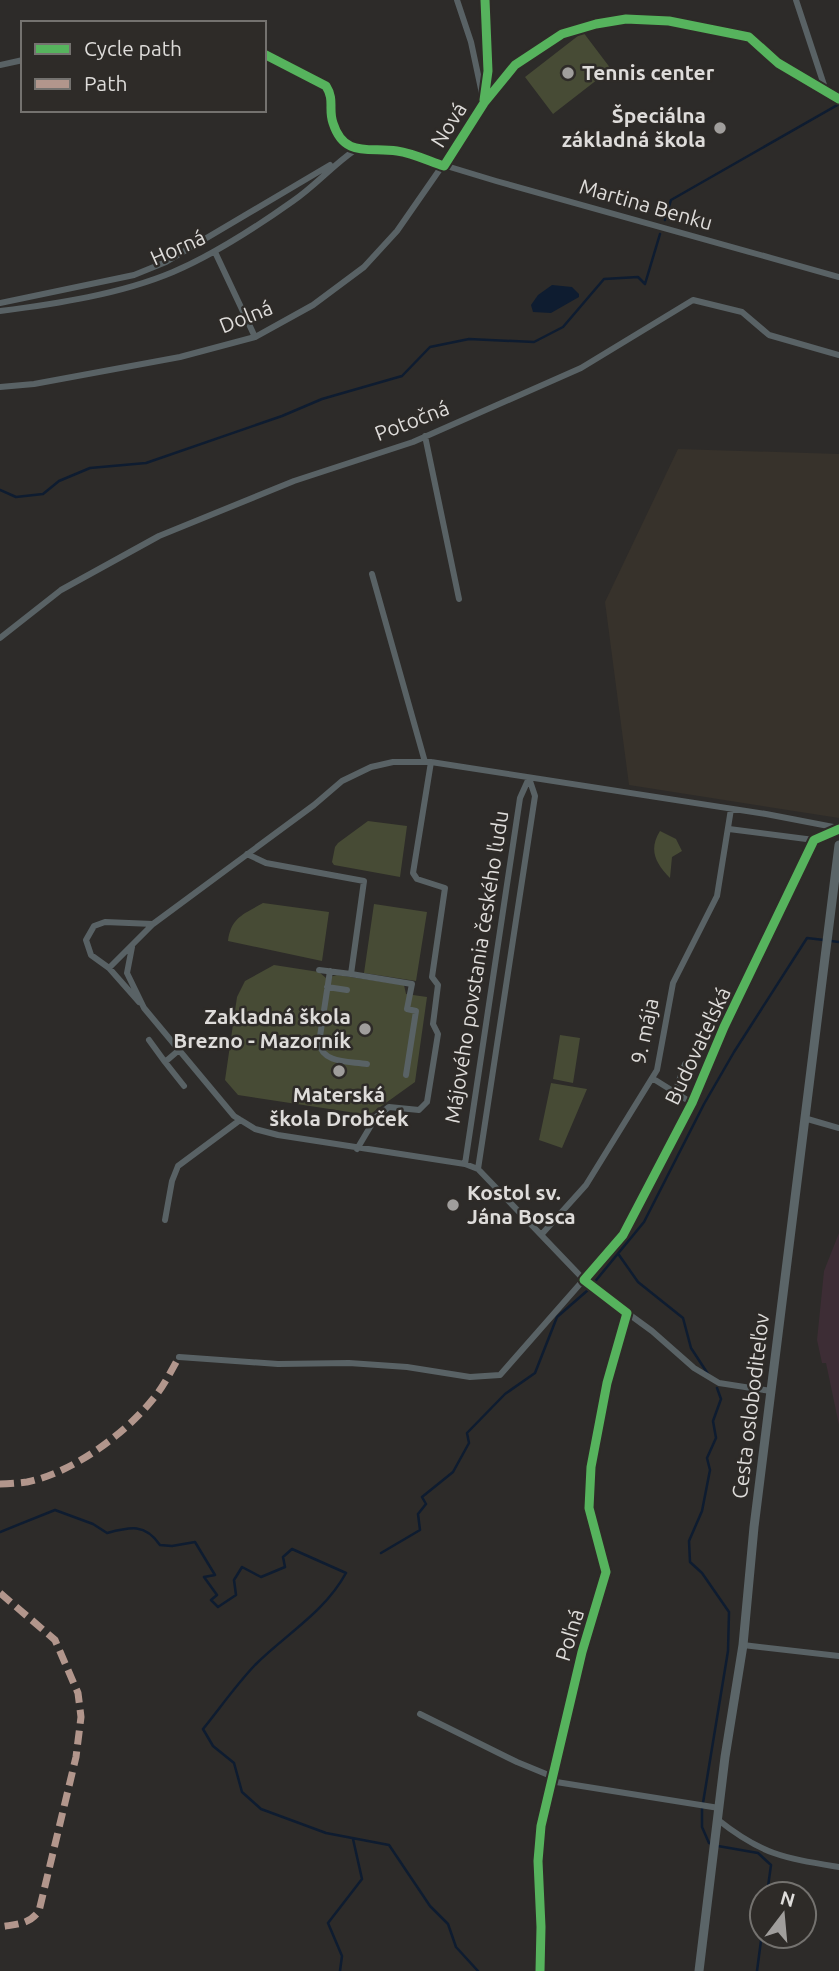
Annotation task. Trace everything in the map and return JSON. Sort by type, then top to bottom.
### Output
[{"type":"main road","name":"Cesta osloboditeľov","points":[[699,1971],[717,1819],[743,1645],[754,1527],[839,845]]},
{"type":"street","name":"Nová","points":[[444,166],[484,103],[471,42],[457,0]]},
{"type":"street","points":[[484,103],[488,71],[485,0]]},
{"type":"street","points":[[796,0],[826,92]]},
{"type":"street","points":[[484,103],[516,65],[562,34],[626,19],[669,21],[749,37],[778,63],[839,99]]},
{"type":"street","points":[[266,55],[326,86],[332,95],[332,122],[343,141],[355,150],[397,151],[444,166]]},
{"type":"street","points":[[0,65],[21,60]]},
{"type":"street","name":"Horná","points":[[0,303],[134,275],[166,262],[355,150]]},
{"type":"street","name":"Horná","points":[[0,311],[43,306],[132,286],[171,273],[215,252],[295,200],[343,158]]},
{"type":"street","name":"Martina Benku","points":[[444,166],[839,277]]},
{"type":"street","name":"Dolná","points":[[0,387],[34,384],[180,357],[255,337],[313,305],[364,267],[397,231],[444,166]]},
{"type":"street","points":[[215,252],[255,337]]},
{"type":"street","name":"Potočná","points":[[0,638],[61,590],[159,536],[294,481],[425,436],[581,368],[692,300],[742,312],[769,335],[839,355]]},
{"type":"street","points":[[425,436],[459,600]]},
{"type":"street","points":[[372,574],[428,762]]},
{"type":"street","points":[[109,968],[153,924],[354,774],[393,762],[428,762],[731,809],[839,829]]},
{"type":"street","name":"Májového povstania českého ľudu","points":[[357,1149],[376,1117],[389,1107],[419,1110],[427,1102],[438,1034],[433,1024],[438,985],[432,977],[445,888],[417,879],[413,873],[428,762]]},
{"type":"street","points":[[478,1169],[535,796],[529,778]]},
{"type":"street","name":"Májového povstania českého ľudu","points":[[465,1164],[520,798],[529,778]]},
{"type":"street","name":"9. mája","points":[[541,1235],[586,1185],[657,1070],[673,983],[717,896],[731,809]]},
{"type":"street","points":[[729,829],[814,840],[839,829]]},
{"type":"street","name":"Budovateľská","points":[[179,1357],[278,1364],[349,1363],[407,1367],[470,1377],[500,1375],[586,1282],[623,1235],[692,1103],[724,1027],[814,840]]},
{"type":"street","points":[[247,854],[266,863],[364,881],[351,974]]},
{"type":"street","points":[[153,924],[105,922],[94,926],[86,940],[91,955],[109,968],[144,1007],[234,1116],[255,1129],[278,1135],[465,1164],[478,1169],[586,1282],[652,1331],[694,1368],[719,1383],[771,1391]]},
{"type":"street","points":[[132,947],[127,973],[144,1007]]},
{"type":"street","points":[[319,970],[412,984],[407,1009],[416,1011],[406,1075]]},
{"type":"street","points":[[330,971],[318,1043],[320,1051],[326,1057],[367,1063]]},
{"type":"street","points":[[327,987],[347,990]]},
{"type":"street","points":[[149,1040],[184,1086]]},
{"type":"street","points":[[165,1062],[179,1050]]},
{"type":"street","points":[[675,1092],[685,1064]]},
{"type":"street","points":[[652,1078],[692,1103]]},
{"type":"street","points":[[804,1118],[839,1128]]},
{"type":"street","points":[[165,1220],[172,1181],[178,1166],[240,1119]]},
{"type":"street","name":"Poľná","points":[[540,1971],[538,1861],[541,1826],[582,1652],[601,1596],[606,1572],[589,1508],[591,1467],[607,1383],[627,1313]]},
{"type":"street","points":[[743,1645],[839,1656]]},
{"type":"street","points":[[420,1714],[550,1779],[719,1808]]},
{"type":"street","points":[[717,1819],[745,1841],[771,1854],[839,1867]]},
{"type":"shaded area","points":[[678,449],[839,454],[839,818],[629,785],[605,602]]},
{"type":"shaded area","points":[[839,1233],[839,1425],[826,1363],[822,1363],[817,1340],[824,1271]]},
{"type":"green space","name":"Tennis center","points":[[583,32],[611,69],[553,114],[525,77]]},
{"type":"green space","points":[[368,821],[407,826],[400,877],[334,865],[332,862],[338,843]]},
{"type":"green space","points":[[660,831],[676,839],[682,851],[672,857],[670,878],[655,856],[656,838]]},
{"type":"green space","points":[[263,903],[329,912],[322,961],[228,941],[235,921]]},
{"type":"green space","points":[[374,904],[427,912],[416,981],[364,973]]},
{"type":"green space","points":[[274,965],[319,972],[326,978],[337,975],[404,985],[406,994],[427,997],[415,1082],[369,1115],[238,1095],[225,1080],[237,997],[245,981]]},
{"type":"green space","points":[[560,1035],[580,1038],[573,1083],[553,1079]]},
{"type":"green space","points":[[551,1083],[587,1089],[562,1148],[539,1140]]},
{"type":"water","points":[[552,285],[572,287],[579,297],[551,313],[533,312],[531,305],[538,295]]},
{"type":"waterway","points":[[665,220],[671,200],[839,104]]},
{"type":"waterway","points":[[0,490],[16,497],[43,494],[59,481],[90,468],[146,463],[282,416],[322,399],[402,376],[430,347],[469,339],[534,342],[563,327],[604,279],[638,277],[645,284],[660,234]]},
{"type":"waterway","points":[[381,1553],[420,1530],[418,1514],[426,1504],[422,1497],[453,1472],[469,1443],[467,1433],[505,1394],[535,1373],[557,1317],[588,1290],[644,1222],[704,1104],[807,938],[824,940]]},
{"type":"waterway","points":[[831,941],[839,942]]},
{"type":"waterway","points":[[619,1255],[638,1282],[683,1318],[691,1348],[708,1374]]},
{"type":"waterway","points":[[711,1844],[702,1827],[702,1809],[728,1651],[729,1612],[702,1573],[690,1562],[689,1541],[702,1511],[710,1470],[707,1458],[716,1438],[713,1421],[721,1399],[717,1388]]},
{"type":"waterway","points":[[0,1532],[55,1510],[93,1524],[107,1533],[137,1529],[149,1533],[160,1545],[195,1542],[215,1575],[204,1577],[217,1595],[211,1600],[218,1607],[236,1595],[234,1580],[242,1567],[261,1577],[285,1567],[283,1557],[292,1549],[346,1573],[316,1612],[255,1665],[203,1729],[213,1746],[234,1763],[242,1792],[261,1809],[326,1833],[389,1845],[430,1906],[448,1924],[456,1947],[478,1971]]},
{"type":"waterway","points":[[340,1971],[342,1956],[328,1923],[362,1879],[353,1839]]},
{"type":"waterway","points":[[718,1846],[758,1853],[771,1865],[769,1880]]},
{"type":"waterway","points":[[757,1971],[760,1950]]},
{"type":"marked path","points":[[0,1484],[27,1482],[62,1470],[113,1438],[153,1399],[179,1357]]},
{"type":"marked path","points":[[0,1593],[55,1640],[78,1693],[81,1717],[76,1757],[39,1911],[26,1921],[0,1927]]},
{"type":"cycle path","points":[[484,100],[488,71],[485,0]]},
{"type":"cycle path","points":[[266,55],[326,86],[333,123],[344,142],[359,149],[403,152],[444,166],[484,103],[515,65],[562,34],[596,24],[626,19],[669,21],[749,37],[778,63],[839,99]]},
{"type":"cycle path","points":[[540,1971],[538,1861],[541,1826],[582,1652],[606,1572],[589,1508],[591,1467],[607,1383],[627,1313],[584,1280],[623,1235],[692,1103],[724,1027],[814,840],[839,829]]},
{"type":"place","name":"Tennis center","points":[[568,73]]},
{"type":"place","name":"Špeciálna základná škola","points":[[720,128]]},
{"type":"place","name":"Zakladná škola Brezno - Mazorník","points":[[365,1029]]},
{"type":"place","name":"Materská škola Drobček","points":[[339,1071]]},
{"type":"place","name":"Kostol sv. Jána Bosca","points":[[453,1205]]}]
